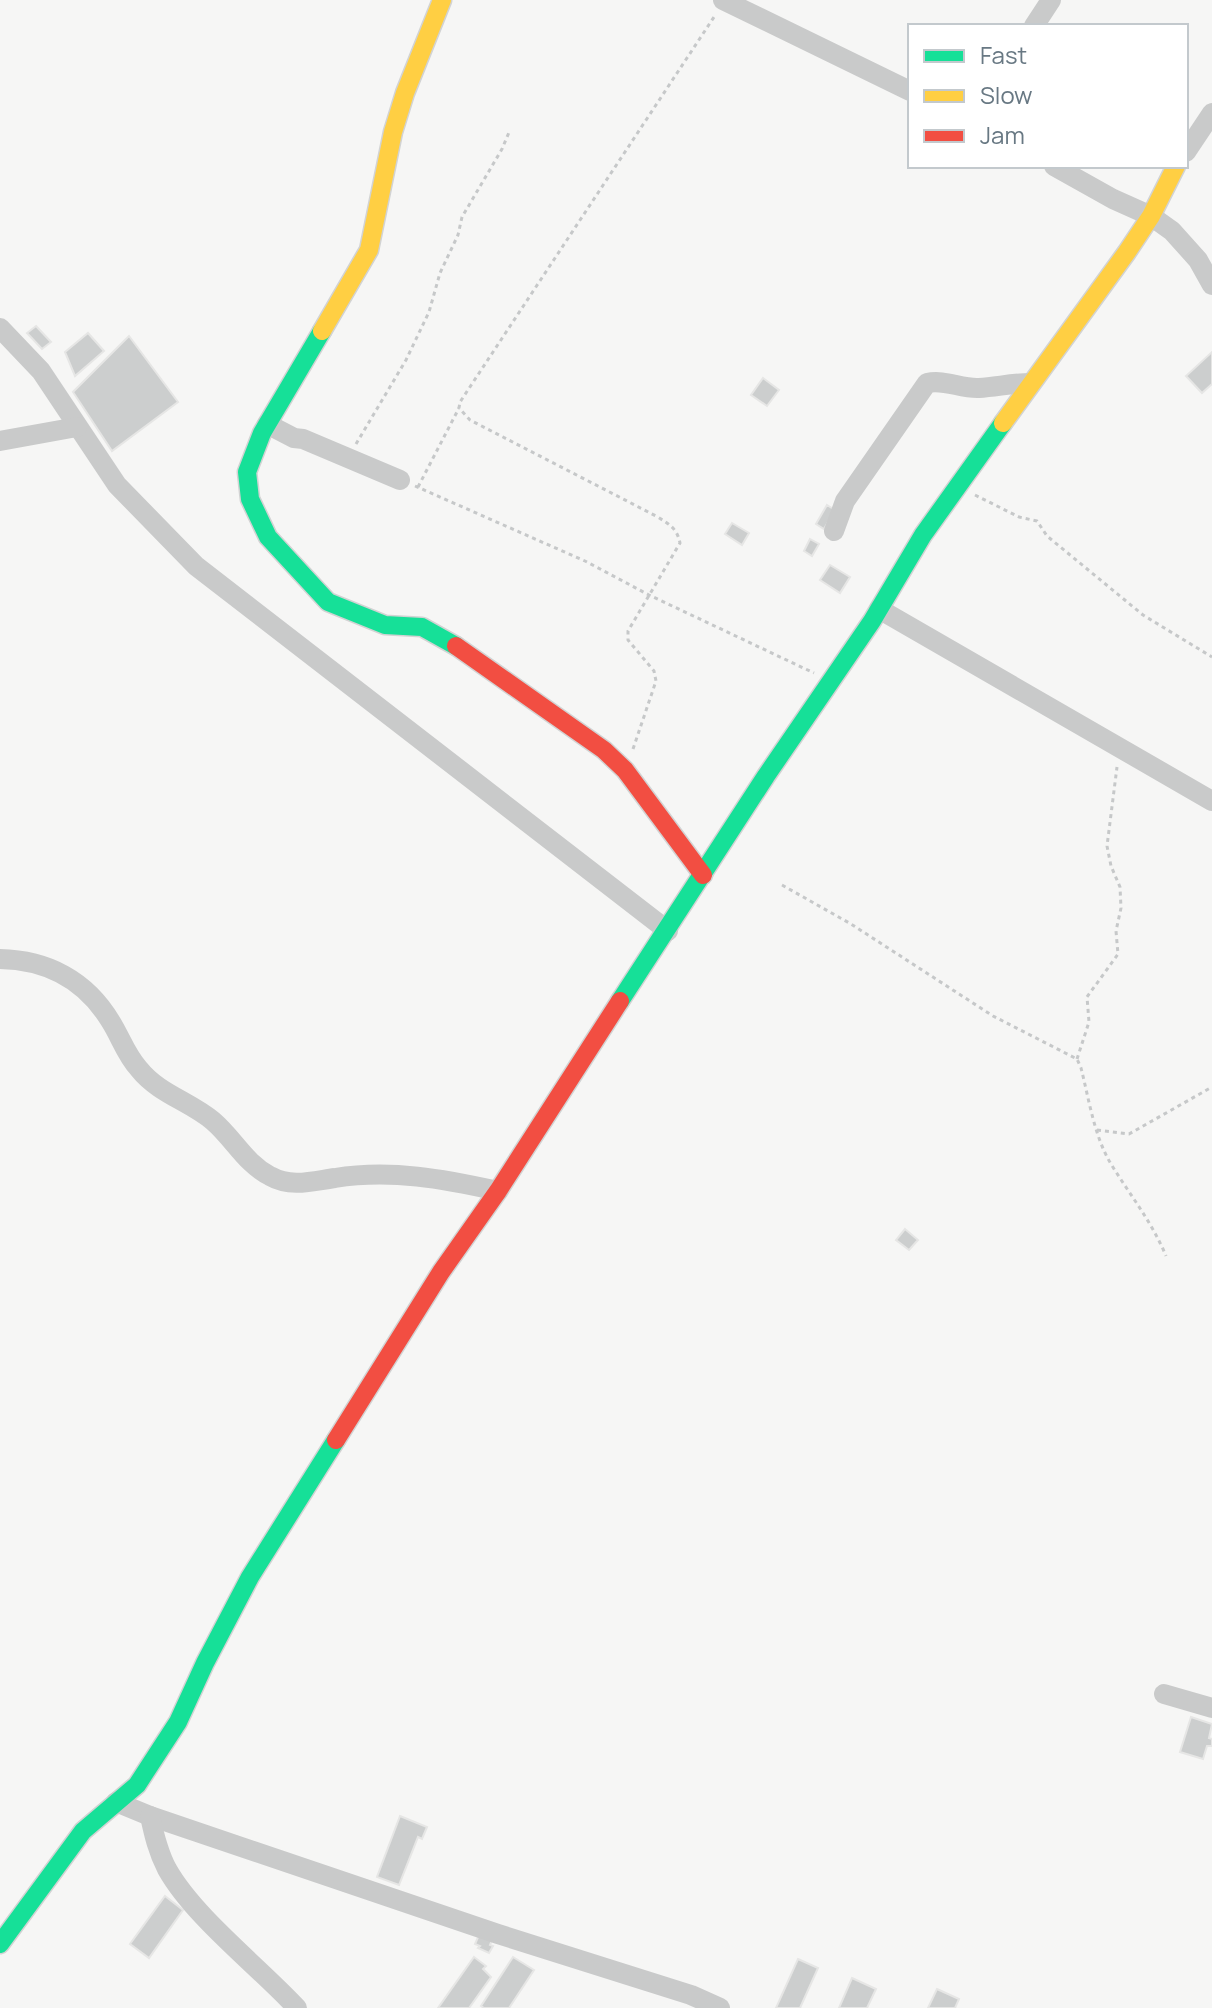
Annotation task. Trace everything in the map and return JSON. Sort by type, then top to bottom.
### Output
[{"type":"street","points":[[442,0],[393,132],[369,250],[267,424],[247,472],[250,499],[268,537],[328,602],[385,625],[422,627],[444,638],[604,750],[625,770],[703,875]]},
{"type":"street","points":[[724,0],[908,90]]},
{"type":"street","points":[[1035,24],[1051,0]]},
{"type":"street","points":[[1188,149],[1212,113]]},
{"type":"street","points":[[1058,168],[1151,216],[1172,231],[1198,260],[1212,285]]},
{"type":"street","points":[[0,1944],[83,1831],[137,1785],[178,1722],[250,1577],[441,1272],[498,1191],[879,609],[923,535],[1030,383],[1105,284],[1151,216],[1175,168]]},
{"type":"street","points":[[0,328],[41,371],[117,485],[196,566],[668,931]]},
{"type":"street","points":[[834,531],[845,501],[927,383],[937,381],[977,388],[1003,383],[1030,383]]},
{"type":"street","points":[[267,424],[409,484]]},
{"type":"street","points":[[0,441],[77,427]]},
{"type":"street","points":[[879,609],[1212,801]]},
{"type":"street","points":[[0,959],[26,960],[58,970],[89,994],[111,1021],[126,1053],[157,1088],[214,1122],[246,1159],[280,1181],[298,1184],[374,1173],[444,1179],[498,1191]]},
{"type":"street","points":[[1164,1694],[1212,1708]]},
{"type":"street","points":[[116,1802],[498,1934],[691,1995],[720,2008]]},
{"type":"street","points":[[150,1816],[155,1840],[167,1869],[191,1902],[297,2008]]},
{"type":"path","points":[[724,0],[409,484],[585,561],[649,595],[831,680]]},
{"type":"path","points":[[349,459],[406,360],[429,312],[440,273],[458,235],[462,217],[510,130]]},
{"type":"path","points":[[459,408],[470,420],[673,526],[680,543],[628,631],[628,640],[654,671],[656,681],[625,770]]},
{"type":"path","points":[[958,486],[1019,517],[1037,521],[1040,530],[1143,615],[1212,657]]},
{"type":"path","points":[[1077,1059],[1089,1022],[1087,997],[1118,954],[1116,931],[1121,908],[1120,887],[1107,846],[1122,750]]},
{"type":"path","points":[[782,885],[851,924],[993,1016],[1077,1059],[1097,1130],[1110,1162],[1144,1213],[1166,1256]]},
{"type":"path","points":[[1097,1130],[1129,1134],[1212,1087]]},
{"type":"building","points":[[36,326],[51,342],[42,349],[27,333]]},
{"type":"building","points":[[88,333],[104,351],[75,376],[65,352]]},
{"type":"building","points":[[129,336],[178,402],[112,451],[73,392]]},
{"type":"building","points":[[1212,352],[1212,384],[1202,393],[1186,376]]},
{"type":"building","points":[[763,378],[779,390],[767,406],[751,395]]},
{"type":"building","points":[[827,505],[835,510],[824,529],[816,524]]},
{"type":"building","points":[[732,523],[749,533],[742,545],[725,534]]},
{"type":"building","points":[[810,539],[819,544],[812,556],[804,551]]},
{"type":"building","points":[[830,565],[850,577],[840,593],[820,580]]},
{"type":"building","points":[[905,1229],[918,1240],[909,1250],[896,1240]]},
{"type":"building","points":[[1191,1717],[1212,1724],[1209,1738],[1212,1739],[1212,1746],[1207,1746],[1203,1759],[1180,1752]]},
{"type":"building","points":[[400,1816],[427,1827],[422,1839],[418,1837],[399,1885],[377,1877]]},
{"type":"building","points":[[165,1896],[183,1910],[149,1958],[130,1944]]},
{"type":"building","points":[[479,1935],[492,1940],[489,1953],[475,1944]]},
{"type":"building","points":[[474,1957],[486,1966],[483,1969],[491,1977],[469,2008],[438,2008]]},
{"type":"building","points":[[513,1957],[534,1970],[509,2008],[484,2008],[481,2006]]},
{"type":"building","points":[[798,1959],[818,1968],[800,2008],[776,2008]]},
{"type":"building","points":[[852,1978],[876,1989],[867,2008],[839,2008]]},
{"type":"building","points":[[937,1989],[959,1999],[955,2008],[928,2008]]},
{"type":"traffic: fast","points":[[322,331],[262,433],[247,472],[250,499],[268,537],[328,602],[385,625],[422,627],[456,646]]},
{"type":"traffic: fast","points":[[620,1001],[766,776],[872,621],[923,535],[1003,423]]},
{"type":"traffic: fast","points":[[0,1944],[83,1831],[137,1785],[178,1722],[250,1577],[336,1440]]},
{"type":"traffic: slow","points":[[322,331],[369,250],[393,132],[442,0]]},
{"type":"traffic: slow","points":[[1003,423],[1127,252],[1151,216],[1175,168]]},
{"type":"traffic: jam","points":[[456,646],[604,750],[625,770],[703,875]]},
{"type":"traffic: jam","points":[[336,1440],[441,1272],[498,1191],[620,1001]]}]
